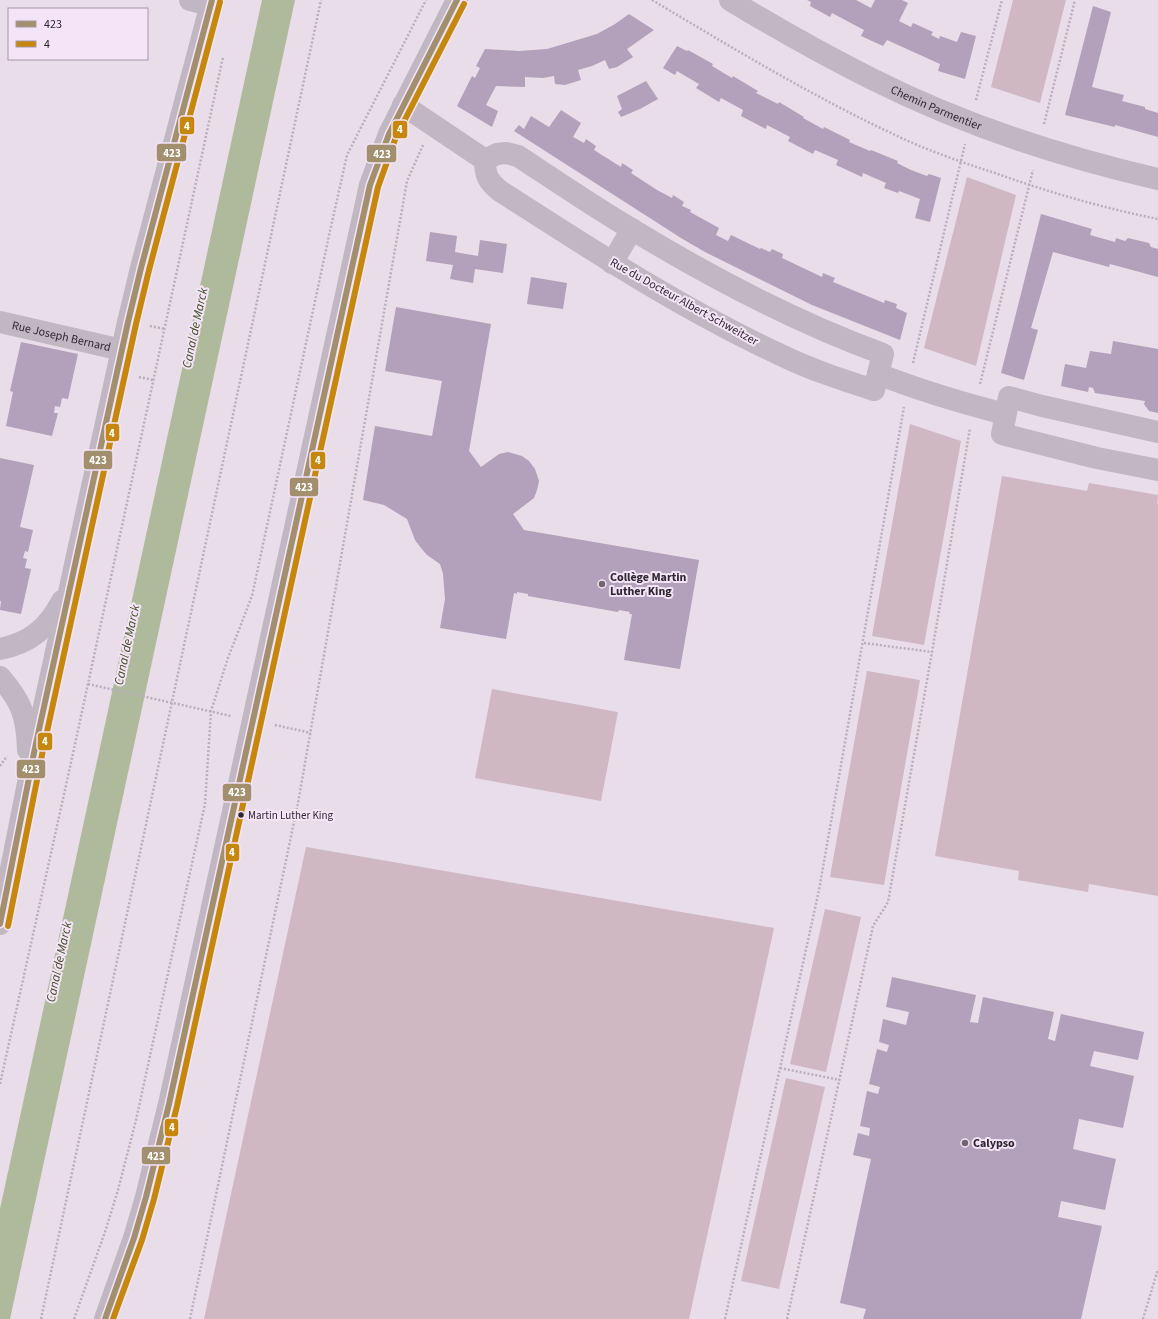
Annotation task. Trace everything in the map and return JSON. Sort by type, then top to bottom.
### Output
[{"type":"street","points":[[0,924],[27,790],[122,350],[141,268],[212,2],[190,0]]},
{"type":"street","points":[[105,1319],[134,1238],[146,1197],[169,1104],[370,185],[389,134],[457,0]]},
{"type":"street","name":"Chemin Parmentier","points":[[730,0],[786,34],[864,75],[899,92],[970,122],[1039,147],[1093,163],[1158,179]]},
{"type":"street","points":[[403,105],[485,160]]},
{"type":"street","name":"Rue du Docteur Albert Schweitzer","points":[[506,153],[518,156],[632,230],[764,302],[813,326],[883,354],[874,390],[826,374],[784,357],[691,309],[612,263],[500,191],[490,183],[485,171],[485,160],[497,154],[506,153]]},
{"type":"street","points":[[612,263],[632,230]]},
{"type":"street","name":"Rue Joseph Bernard","points":[[0,322],[122,350]]},
{"type":"street","points":[[878,374],[908,386],[1006,414]]},
{"type":"street","points":[[1158,432],[1042,406],[1009,397],[1002,434],[1097,458],[1158,470]]},
{"type":"street","points":[[0,649],[29,639],[40,630],[54,615],[72,580]]},
{"type":"street","points":[[0,677],[16,696],[24,714],[27,726],[27,790]]},
{"type":"path","points":[[41,1319],[321,0]]},
{"type":"path","points":[[74,1319],[106,1229],[118,1190],[136,1120],[205,804],[211,711],[228,658],[252,596],[347,155],[426,0]]},
{"type":"path","points":[[652,0],[732,48],[847,112],[895,135],[961,162],[1070,198],[1158,219]]},
{"type":"path","points":[[725,1319],[819,890],[864,643],[908,386],[970,122],[1002,0]]},
{"type":"path","points":[[787,1319],[873,926],[888,902],[974,406],[1075,0]]},
{"type":"path","points":[[0,1084],[88,684],[224,51]]},
{"type":"path","points":[[190,1319],[298,803],[407,181],[432,124]]},
{"type":"path","points":[[864,643],[932,652]]},
{"type":"path","points":[[88,684],[155,699]]},
{"type":"path","points":[[780,1068],[840,1080]]},
{"type":"path","points":[[1143,1319],[1158,1269]]},
{"type":"shaded area","points":[[1013,0],[1066,0],[1040,103],[991,87]]},
{"type":"shaded area","points":[[967,177],[1016,195],[976,366],[924,348]]},
{"type":"shaded area","points":[[910,424],[961,441],[924,645],[872,636]]},
{"type":"shaded area","points":[[1002,476],[1087,491],[1089,483],[1158,495],[1158,896],[1089,884],[1088,892],[1018,880],[1019,871],[935,856]]},
{"type":"shaded area","points":[[867,671],[920,680],[884,885],[830,877]]},
{"type":"shaded area","points":[[492,689],[618,712],[601,801],[475,778]]},
{"type":"shaded area","points":[[306,847],[774,928],[689,1319],[204,1319]]},
{"type":"shaded area","points":[[825,909],[861,917],[826,1072],[790,1064]]},
{"type":"shaded area","points":[[786,1078],[825,1087],[779,1289],[741,1281]]},
{"type":"water","name":"Canal de Marck","points":[[262,0],[295,0],[10,1319],[0,1319],[0,1209]]},
{"type":"building","points":[[807,0],[856,0],[871,8],[875,0],[902,0],[908,3],[899,21],[911,27],[913,23],[933,32],[931,35],[939,39],[940,36],[957,42],[961,32],[976,36],[965,79],[938,71],[940,64],[887,40],[883,46],[861,36],[864,30],[832,13],[830,17],[810,6],[811,2]]},
{"type":"building","points":[[1093,6],[1111,12],[1092,87],[1124,95],[1122,101],[1145,107],[1145,109],[1158,113],[1158,137],[1115,125],[1115,127],[1065,115]]},
{"type":"building","points":[[629,14],[654,30],[627,49],[633,57],[617,67],[609,69],[605,60],[578,70],[581,80],[565,85],[555,84],[554,76],[543,78],[525,77],[525,87],[496,86],[486,105],[498,111],[492,127],[457,106],[472,76],[475,78],[480,68],[476,66],[485,49],[519,51],[547,49],[597,34]]},
{"type":"building","points":[[677,46],[687,51],[688,50],[713,64],[712,66],[732,78],[733,76],[758,91],[756,93],[778,104],[779,102],[823,129],[824,127],[850,140],[849,142],[898,161],[897,163],[911,170],[927,176],[929,174],[941,178],[930,222],[915,218],[920,199],[899,191],[898,193],[884,188],[886,183],[863,173],[862,177],[836,165],[838,160],[815,150],[813,154],[788,141],[790,137],[767,125],[766,129],[741,116],[743,110],[721,98],[719,102],[696,88],[699,84],[677,71],[675,75],[663,68]]},
{"type":"building","points":[[646,81],[658,99],[621,117],[618,112],[622,109],[617,96]]},
{"type":"building","points":[[561,110],[581,123],[573,137],[584,143],[586,139],[596,146],[594,150],[621,167],[622,163],[633,170],[631,173],[657,190],[672,198],[673,195],[684,202],[682,206],[691,210],[690,212],[719,228],[716,235],[728,241],[731,235],[760,249],[761,248],[770,252],[772,249],[783,254],[782,258],[822,277],[823,273],[835,278],[833,282],[884,303],[885,300],[897,304],[896,308],[907,313],[900,340],[812,305],[705,252],[514,131],[519,125],[524,129],[531,116],[549,127]]},
{"type":"building","points":[[1041,214],[1092,229],[1090,235],[1115,242],[1116,238],[1125,241],[1128,238],[1149,243],[1151,247],[1158,249],[1158,277],[1110,264],[1109,267],[1053,252],[1031,328],[1038,330],[1024,380],[1001,373]]},
{"type":"building","points":[[430,232],[457,236],[455,252],[478,256],[480,240],[507,244],[503,273],[475,269],[473,283],[450,279],[453,265],[426,261]]},
{"type":"building","points":[[531,277],[567,283],[563,309],[527,304]]},
{"type":"building","points":[[396,307],[491,324],[469,451],[481,467],[499,454],[508,452],[522,456],[529,461],[535,469],[539,481],[534,498],[513,514],[524,530],[699,560],[680,669],[624,660],[632,614],[629,614],[630,612],[619,610],[618,612],[528,596],[528,594],[517,592],[517,594],[514,593],[506,639],[440,628],[445,599],[443,574],[440,564],[427,555],[415,540],[407,519],[384,505],[363,500],[375,426],[432,436],[442,381],[385,371]]},
{"type":"building","points":[[1113,341],[1158,349],[1158,413],[1149,411],[1144,404],[1145,401],[1095,393],[1093,388],[1089,387],[1088,392],[1061,386],[1065,364],[1086,368],[1090,351],[1111,354]]},
{"type":"building","points":[[21,342],[78,354],[68,399],[62,398],[60,407],[55,406],[54,413],[58,413],[52,436],[6,426],[13,392],[10,391]]},
{"type":"building","points":[[0,458],[34,465],[20,527],[33,530],[28,552],[25,551],[23,558],[27,559],[25,568],[31,569],[21,614],[0,610]]},
{"type":"building","name":"Calypso","points":[[892,977],[976,995],[970,1022],[978,1023],[983,997],[1054,1012],[1048,1039],[1055,1041],[1061,1014],[1144,1032],[1138,1060],[1094,1051],[1090,1066],[1134,1076],[1123,1128],[1079,1119],[1073,1149],[1116,1159],[1105,1210],[1061,1201],[1058,1217],[1102,1226],[1081,1319],[863,1319],[866,1309],[840,1303],[871,1159],[853,1155],[858,1133],[869,1136],[870,1128],[860,1126],[867,1091],[878,1094],[880,1087],[869,1084],[877,1049],[887,1052],[889,1045],[879,1042],[883,1019],[906,1025],[909,1012],[886,1007]]},
{"type":"transit line","name":"423","points":[[0,924],[35,748],[128,322],[212,0]]},
{"type":"transit line","name":"423","points":[[105,1319],[134,1238],[146,1197],[169,1104],[370,185],[389,134],[457,0]]},
{"type":"transit line","name":"4","points":[[8,926],[43,750],[136,324],[220,2]]},
{"type":"transit line","name":"4","points":[[113,1319],[142,1240],[154,1199],[177,1106],[378,187],[396,137],[464,4]]},
{"type":"place","name":"Collège Martin Luther King","points":[[602,584]]},
{"type":"place","name":"Martin Luther King","points":[[241,815]]},
{"type":"place","name":"Calypso","points":[[965,1143]]}]
